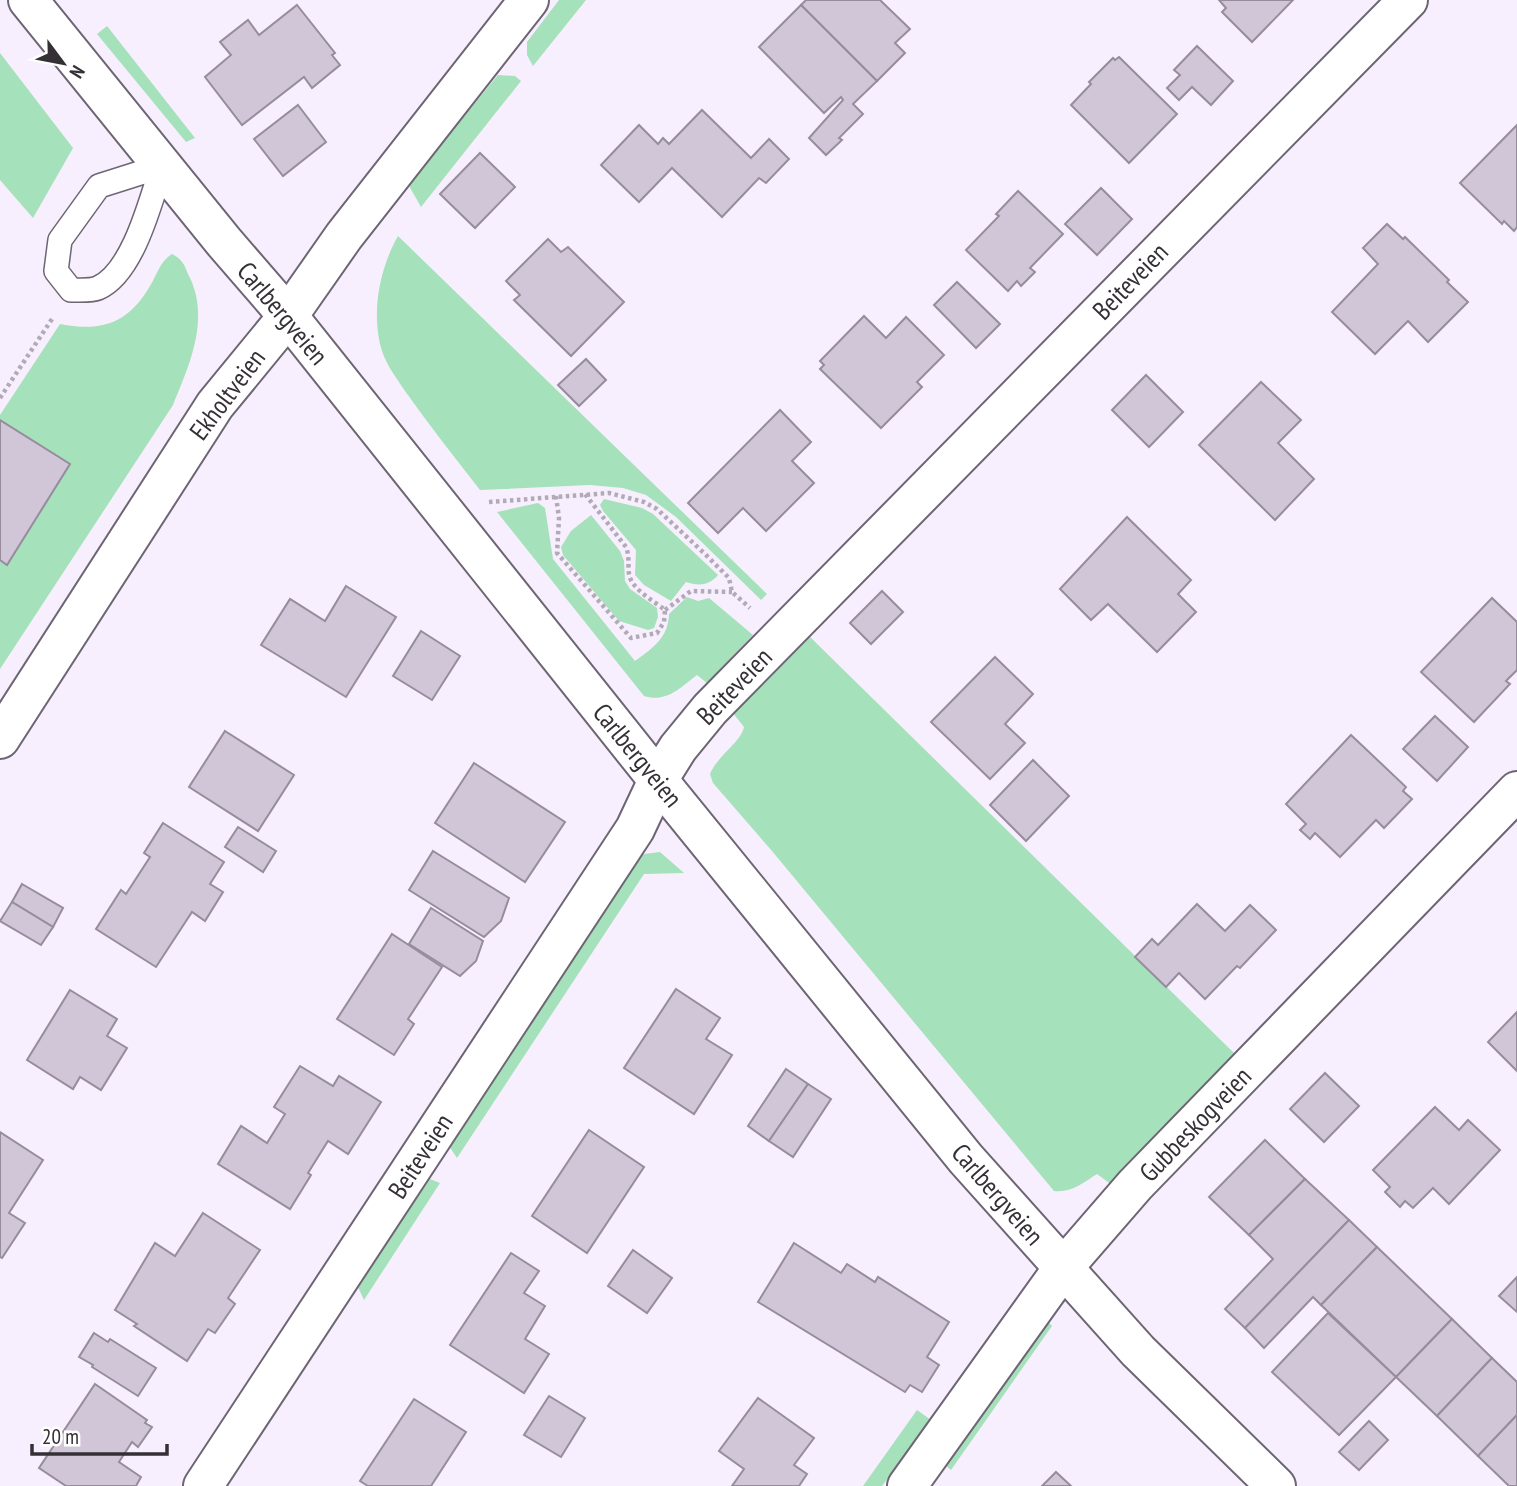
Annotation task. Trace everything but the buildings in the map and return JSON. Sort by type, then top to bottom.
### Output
[{"type":"street","name":"Carlbergveien","points":[[28,0],[288,316],[658,780],[966,1159],[1138,1351],[1276,1486]]},
{"type":"street","name":"Ekholtveien","points":[[0,739],[215,405],[288,316],[344,236],[529,0]]},
{"type":"street","name":"Beiteveien","points":[[202,1486],[635,829],[658,780],[678,748],[710,709],[1408,0]]},
{"type":"street","name":"Gubbeskogveien","points":[[907,1486],[1063,1268],[1135,1185],[1517,791]]},
{"type":"lane","points":[[162,166],[131,252],[117,272],[97,288],[71,290],[56,271],[60,240],[99,186],[162,166]]},
{"type":"path","points":[[0,398],[56,312]]},
{"type":"path","points":[[478,503],[616,494],[643,502],[657,509],[729,578],[732,592],[780,638]]},
{"type":"path","points":[[556,496],[559,518],[557,553],[631,638],[657,633],[664,622],[664,610],[631,582],[630,557],[626,547],[585,495]]},
{"type":"path","points":[[664,610],[691,591],[732,592]]},
{"type":"green space","points":[[559,0],[586,0],[533,66],[527,55],[527,42]]},
{"type":"green space","points":[[107,26],[195,138],[186,142],[97,34]]},
{"type":"green space","points":[[0,53],[73,148],[33,218],[0,180]]},
{"type":"green space","points":[[498,75],[515,76],[521,81],[421,207],[408,184]]},
{"type":"green space","points":[[398,236],[767,594],[761,600],[676,517],[646,495],[623,488],[590,485],[480,490],[405,391],[382,351],[377,302],[386,261]]},
{"type":"green space","points":[[172,254],[185,267],[195,290],[198,307],[196,340],[173,405],[0,669],[0,560],[7,565],[70,464],[0,420],[0,415],[60,324],[101,326],[123,317],[141,299],[162,264]]},
{"type":"green space","points":[[604,499],[642,508],[653,514],[718,575],[703,584],[686,582],[671,601],[644,585],[635,575],[636,550],[603,511],[600,505]]},
{"type":"green space","points":[[538,503],[545,508],[553,559],[635,661],[659,641],[666,629],[669,614],[687,597],[698,601],[709,598],[753,635],[707,683],[697,675],[666,696],[644,696],[497,512]]},
{"type":"green space","points":[[591,515],[620,551],[624,561],[625,581],[630,589],[657,608],[658,617],[654,628],[648,630],[619,621],[563,555],[561,547],[571,531]]},
{"type":"green space","points":[[808,635],[1236,1055],[1112,1185],[1097,1174],[1071,1189],[1054,1191],[713,783],[710,774],[739,738],[744,727],[733,713]]},
{"type":"green space","points":[[660,852],[684,873],[644,874],[457,1158],[447,1143],[629,866],[644,854]]},
{"type":"green space","points":[[430,1179],[440,1183],[364,1300],[357,1285]]},
{"type":"green space","points":[[1045,1318],[1052,1326],[951,1470],[944,1464]]},
{"type":"green space","points":[[917,1410],[931,1420],[882,1486],[863,1486]]}]
